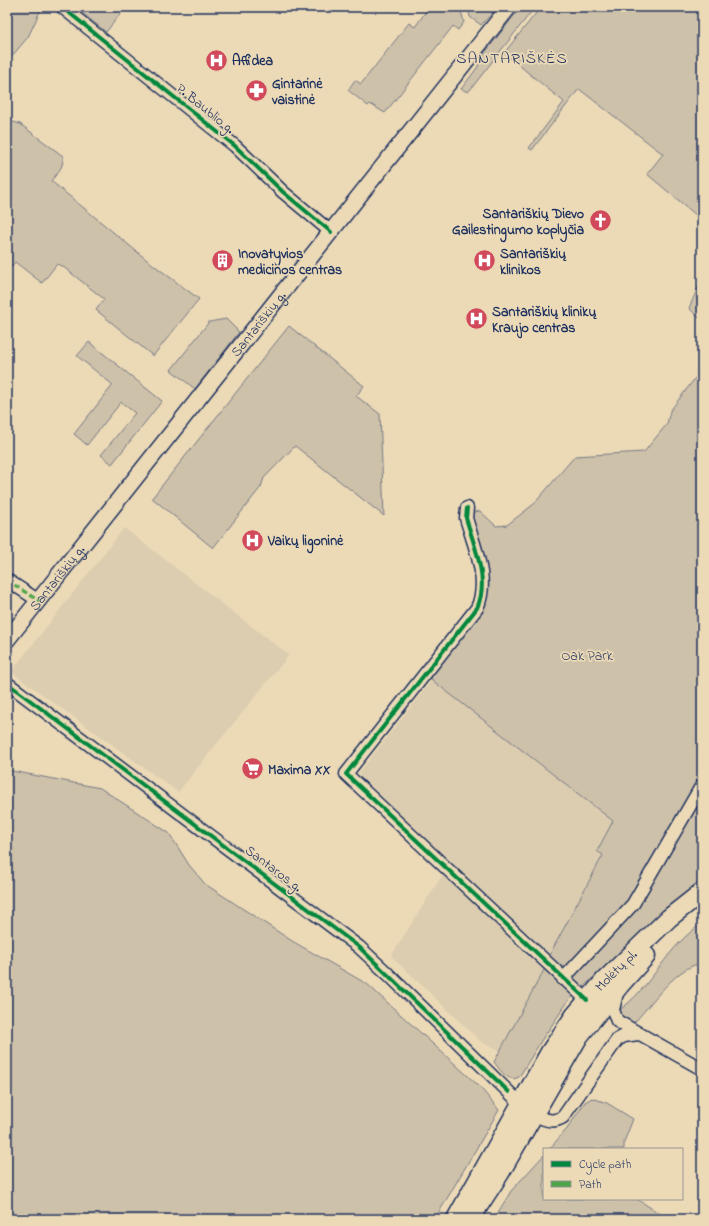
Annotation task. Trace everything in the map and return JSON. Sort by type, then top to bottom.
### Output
[{"type":"highway","name":"Molėtų pl.","points":[[470,1219],[500,1173],[550,1052],[587,1000],[649,937],[702,892]]},
{"type":"highway","name":"Molėtų pl.","points":[[456,1219],[527,1109],[579,1036],[620,984],[661,941],[702,906]]},
{"type":"main road","name":"Santariškių g.","points":[[7,640],[508,7]]},
{"type":"street","name":"P. Baublio g.","points":[[62,7],[235,146],[283,192],[331,232]]},
{"type":"street","points":[[467,508],[466,518],[483,583],[482,598],[477,608],[346,774],[587,1000]]},
{"type":"street","points":[[7,580],[39,601]]},
{"type":"street","name":"Santaros g.","points":[[7,683],[358,947],[394,979],[527,1109]]},
{"type":"street","points":[[563,979],[633,904],[702,785]]},
{"type":"street","points":[[620,984],[613,1010],[614,1016],[622,1025],[702,1069]]},
{"type":"street","points":[[527,1109],[550,1122],[554,1122],[563,1117],[617,1040],[624,1036],[638,1034]]},
{"type":"shaded area","points":[[124,528],[289,655],[178,792],[11,672]]},
{"type":"shaded area","points":[[432,680],[613,821],[597,851],[603,854],[549,956],[358,774]]},
{"type":"shaded area","points":[[443,874],[544,970],[500,1051],[481,1042],[391,956]]},
{"type":"green space","points":[[7,7],[42,7],[28,37],[7,62]]},
{"type":"green space","points":[[75,7],[126,7],[106,32]]},
{"type":"green space","points":[[429,7],[460,7],[464,22],[458,30],[453,26],[385,113],[370,104],[368,106],[348,90],[355,80],[361,84],[409,23],[415,27]]},
{"type":"green space","points":[[468,7],[498,7],[481,25],[470,17]]},
{"type":"green space","points":[[521,7],[535,7],[470,90],[468,92],[461,89],[477,68],[484,54]]},
{"type":"green space","points":[[541,7],[702,7],[702,229],[696,215],[647,174],[663,154],[579,89],[532,150],[529,148],[564,102],[504,53]]},
{"type":"green space","points":[[7,120],[20,124],[63,156],[61,167],[51,181],[147,260],[199,299],[153,356],[96,310],[104,299],[62,266],[57,264],[42,283],[15,262],[7,272]]},
{"type":"green space","points":[[702,279],[702,319],[701,320],[689,308]]},
{"type":"green space","points":[[226,319],[239,332],[195,389],[171,370],[209,322]]},
{"type":"green space","points":[[289,326],[364,386],[356,396],[380,414],[384,516],[295,446],[264,478],[261,487],[213,548],[152,498]]},
{"type":"green space","points":[[89,342],[162,401],[112,464],[101,455],[135,413],[121,402],[87,445],[74,434],[113,385],[77,356]]},
{"type":"green space","name":"Oak Park","points":[[702,369],[702,885],[635,939],[569,1000],[519,1077],[511,1078],[505,1075],[494,1062],[544,970],[549,956],[603,855],[597,851],[613,821],[432,680],[431,675],[481,611],[470,513],[480,511],[496,526],[507,525],[534,504],[575,456],[644,452],[667,424],[670,411]]},
{"type":"green space","points":[[7,770],[100,788],[169,833],[189,865],[205,884],[292,941],[367,984],[479,1086],[499,1110],[435,1219],[7,1219]]},
{"type":"green space","points":[[702,924],[702,964],[693,966],[674,978],[633,1024],[623,1020],[618,1011],[641,991],[679,943]]},
{"type":"green space","points":[[592,1098],[607,1103],[633,1119],[624,1142],[624,1148],[550,1148],[567,1129],[585,1102]]},
{"type":"green space","points":[[543,1156],[543,1200],[639,1200],[668,1219],[494,1219],[511,1191]]},
{"type":"marked path","points":[[7,580],[39,601]]},
{"type":"cycle path","points":[[62,7],[235,146],[283,192],[331,232]]},
{"type":"cycle path","points":[[467,508],[466,518],[476,551],[481,575],[481,597],[477,608],[346,774],[587,1000]]},
{"type":"cycle path","points":[[7,683],[359,947],[509,1092]]},
{"type":"place","name":"Affidea","points":[[216,60]]},
{"type":"place","name":"Gintarinė vaistinė","points":[[256,91]]},
{"type":"place","name":"Santariškių Dievo Gailestingumo koplyčia","points":[[600,221]]},
{"type":"place","name":"Inovatyvios medicinos centras","points":[[223,261]]},
{"type":"place","name":"Santariškių klinikos","points":[[485,261]]},
{"type":"place","name":"Santariškių klinikų Kraujo centras","points":[[477,319]]},
{"type":"place","name":"Vaikų ligoninė","points":[[252,540]]},
{"type":"place","name":"Maxima XX","points":[[252,769]]},
{"type":"district","name":"SANTARIŠKĖS","points":[[512,57]]}]
